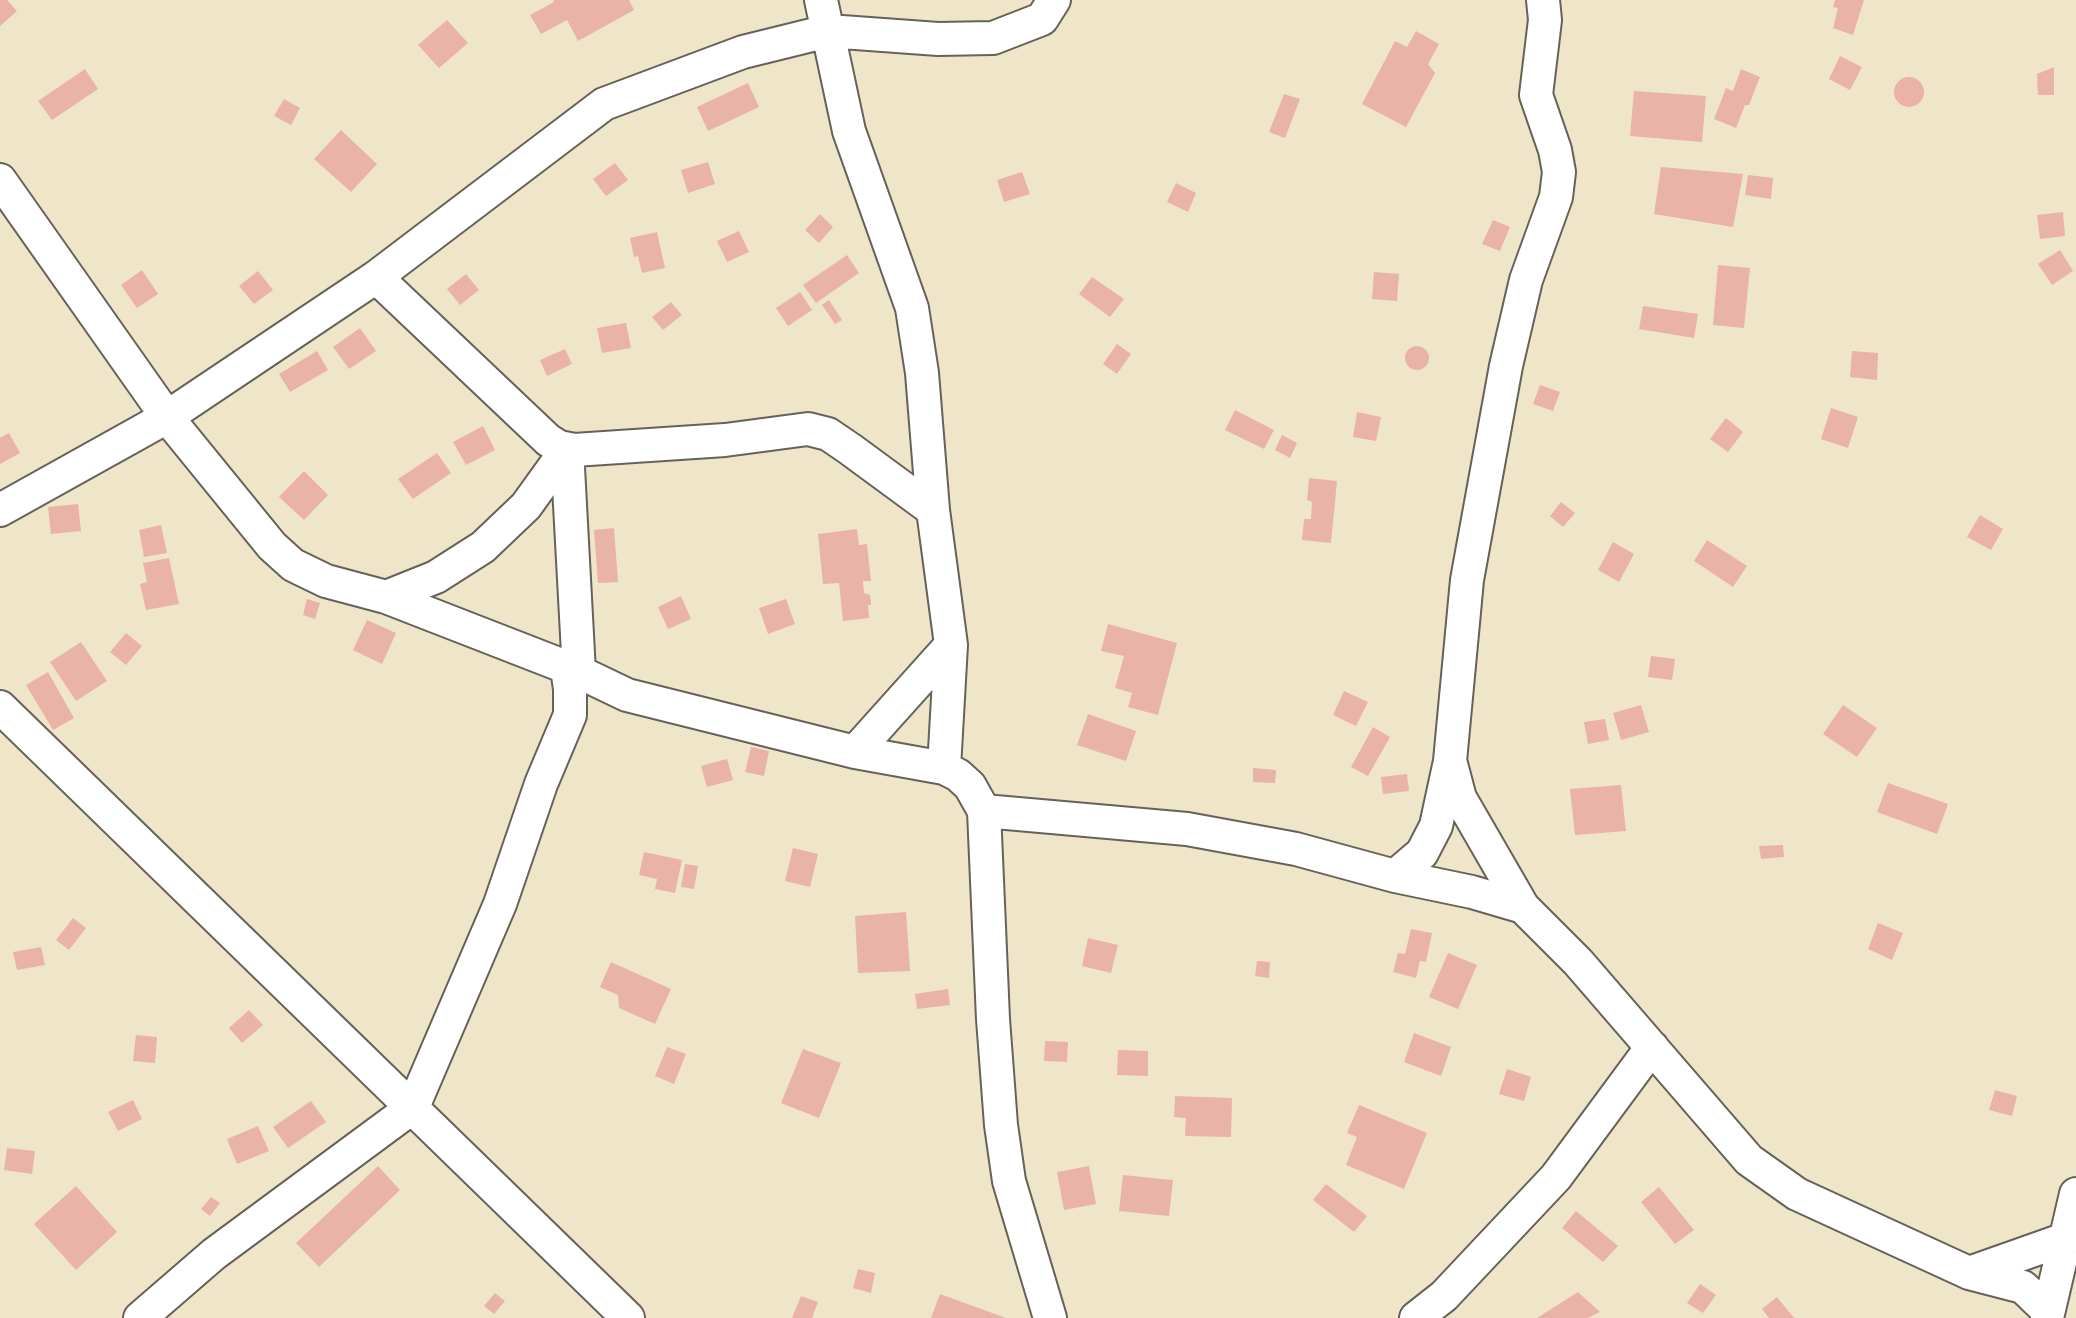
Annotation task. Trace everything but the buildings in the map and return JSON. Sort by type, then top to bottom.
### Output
[{"type":"street","points":[[0,510],[167,417],[376,277],[604,104],[743,52],[824,15],[938,39],[993,38],[1042,19],[1054,0]]},
{"type":"street","points":[[1395,876],[1422,853],[1436,826],[1450,761],[1467,580],[1506,366],[1526,280],[1556,197],[1559,172],[1555,150],[1536,95],[1545,20],[1543,0]]},
{"type":"street","points":[[824,15],[849,131],[912,308],[922,373],[933,510],[951,645],[944,768]]},
{"type":"street","points":[[0,180],[167,417],[272,546],[293,565],[326,581],[386,597],[573,670],[627,695],[855,752],[944,768],[970,786],[984,811],[993,1019],[1001,1125],[1009,1181],[1050,1318]]},
{"type":"street","points":[[376,277],[548,440],[567,449],[725,440],[808,429],[828,434],[933,510]]},
{"type":"street","points":[[386,597],[436,577],[483,547],[526,506],[567,449]]},
{"type":"street","points":[[140,1318],[214,1254],[413,1107],[500,904],[541,784],[570,715],[573,670],[567,449]]},
{"type":"street","points":[[855,752],[951,645]]},
{"type":"street","points":[[570,715],[592,704],[627,695]]},
{"type":"street","points":[[0,707],[628,1318]]},
{"type":"street","points":[[1450,761],[1460,798],[1523,907],[1578,962],[1749,1160],[1797,1194],[1969,1273],[2023,1287],[2048,1315]]},
{"type":"street","points":[[984,811],[1187,829],[1296,849],[1523,907]]},
{"type":"street","points":[[1416,1318],[1444,1296],[1556,1177],[1652,1047]]},
{"type":"street","points":[[2048,1315],[2076,1194]]},
{"type":"street","points":[[1969,1273],[2068,1238]]},
{"type":"street","points":[[1033,1259],[1071,1318]]}]
